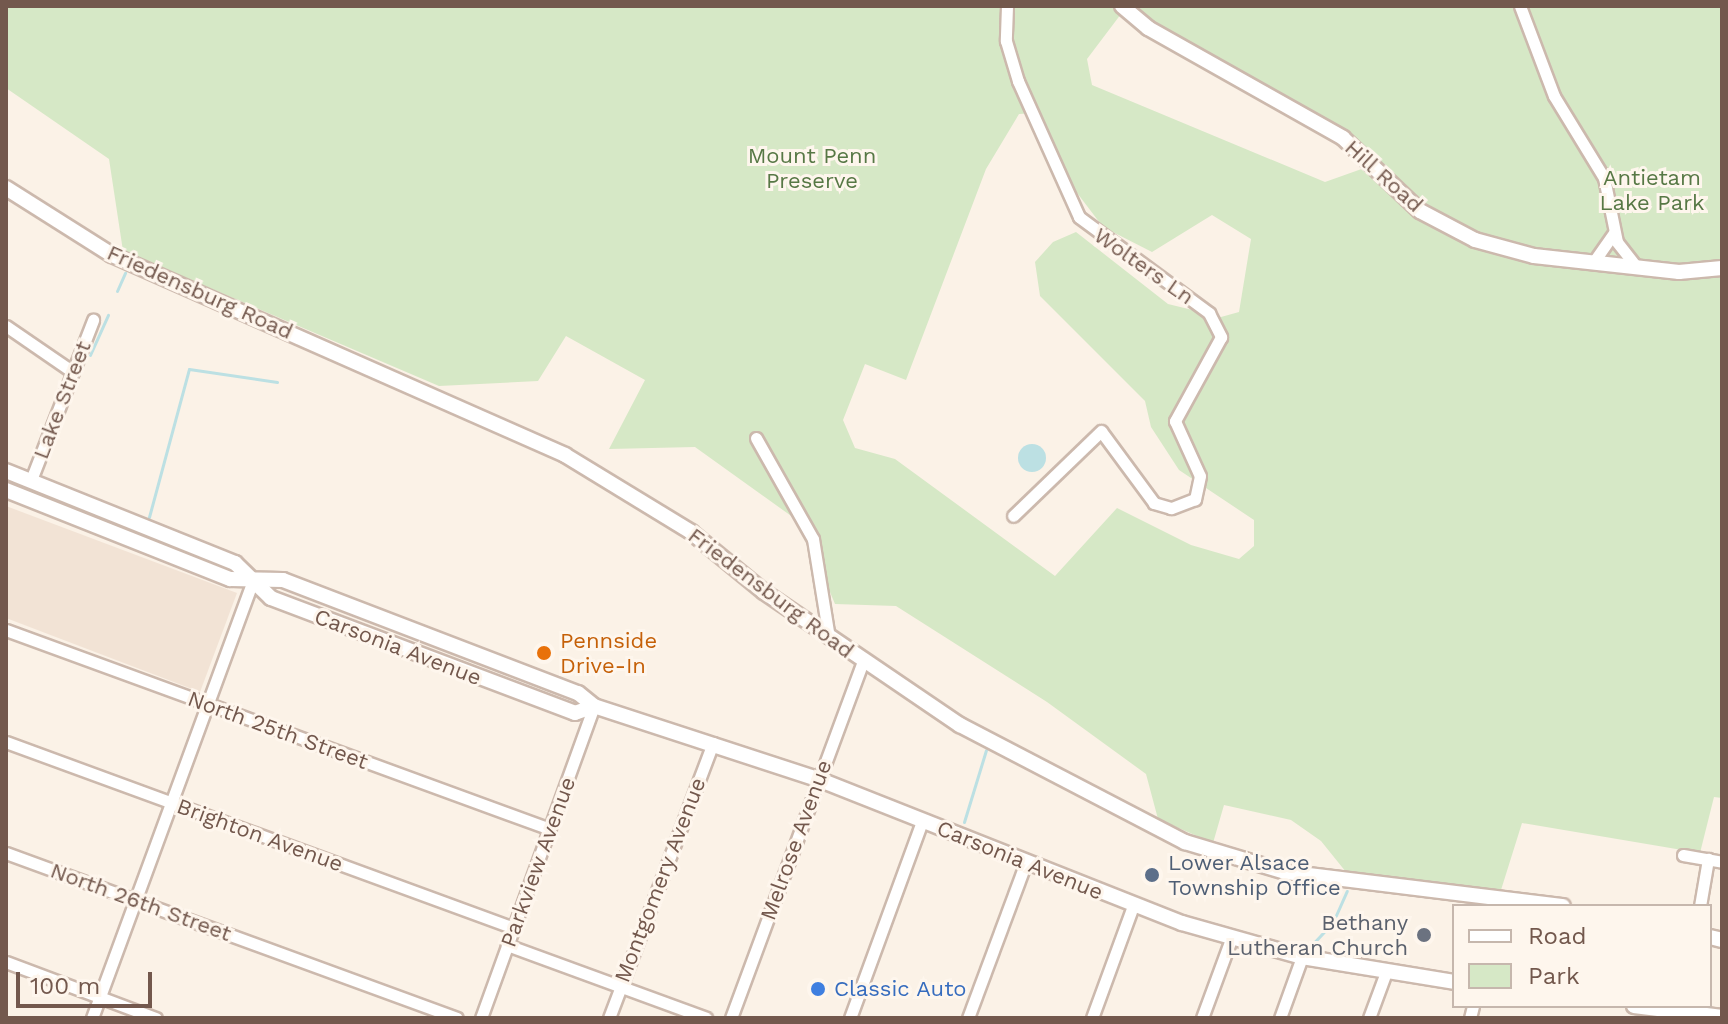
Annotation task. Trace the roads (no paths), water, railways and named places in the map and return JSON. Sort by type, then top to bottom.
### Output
[{"type":"street","name":"Wolters Ln","points":[[1007,6],[1006,41],[1018,81],[1079,217],[1209,313],[1221,337],[1175,421],[1200,476],[1195,499],[1171,508],[1154,503],[1101,431],[1013,516]]},
{"type":"street","name":"Hill Road","points":[[1122,6],[1148,28],[1343,138],[1447,228],[1511,252],[1636,266],[1722,268]]},
{"type":"street","points":[[1520,6],[1554,96],[1604,178],[1615,233],[1636,266]]},
{"type":"street","name":"Friedensburg Road","points":[[6,188],[112,255],[537,439],[691,532],[863,662],[1034,769],[1214,853],[1285,872],[1510,903]]},
{"type":"street","points":[[1595,260],[1615,233]]},
{"type":"street","name":"Lake Street","points":[[31,480],[93,320]]},
{"type":"street","points":[[6,326],[73,372]]},
{"type":"street","points":[[756,438],[813,539],[829,638]]},
{"type":"street","name":"Carsonia Avenue","points":[[6,471],[235,563],[271,598],[575,713],[594,706]]},
{"type":"street","name":"Carsonia Avenue","points":[[6,490],[230,579],[283,580],[578,693],[594,706],[818,779],[1231,939],[1302,957],[1452,982]]},
{"type":"street","points":[[92,1018],[253,580]]},
{"type":"street","name":"North 25th Street","points":[[6,630],[550,829]]},
{"type":"street","name":"Melrose Avenue","points":[[731,1018],[863,662]]},
{"type":"street","name":"Parkview Avenue","points":[[481,1018],[594,706]]},
{"type":"street","name":"Brighton Avenue","points":[[6,742],[514,928]]},
{"type":"street","name":"Montgomery Avenue","points":[[609,1018],[713,743]]},
{"type":"street","points":[[850,1018],[922,821]]},
{"type":"street","name":"North 26th Street","points":[[6,853],[457,1018]]},
{"type":"street","points":[[1683,855],[1722,862]]},
{"type":"street","points":[[1700,904],[1708,859]]},
{"type":"street","points":[[968,1018],[1026,862]]},
{"type":"street","points":[[1092,1018],[1134,903]]},
{"type":"street","points":[[1202,1018],[1231,939]]},
{"type":"street","points":[[507,945],[706,1018]]},
{"type":"street","points":[[1280,1018],[1302,957]]},
{"type":"street","points":[[6,962],[156,1018]]},
{"type":"street","points":[[1369,1018],[1386,972]]},
{"type":"street","points":[[1649,1008],[1722,1017]]},
{"type":"water","points":[[1032,444],[1042,448],[1046,458],[1042,468],[1032,472],[1022,468],[1018,458],[1022,448]]},
{"type":"waterway","points":[[117,291],[125,273]]},
{"type":"waterway","points":[[90,355],[108,315]]},
{"type":"waterway","points":[[149,517],[189,369],[277,382]]},
{"type":"waterway","points":[[964,822],[986,750]]},
{"type":"waterway","points":[[1307,950],[1333,922],[1347,891]]},
{"type":"place","name":"Pennside Drive-In","points":[[544,653]]},
{"type":"place","name":"Lower Alsace Township Office","points":[[1152,875]]},
{"type":"place","name":"Bethany Lutheran Church","points":[[1424,935]]},
{"type":"place","name":"Classic Auto","points":[[818,989]]},
{"type":"park label","name":"Mount Penn Preserve","points":[[812,168]]},
{"type":"park label","name":"Antietam Lake Park","points":[[1652,190]]}]
